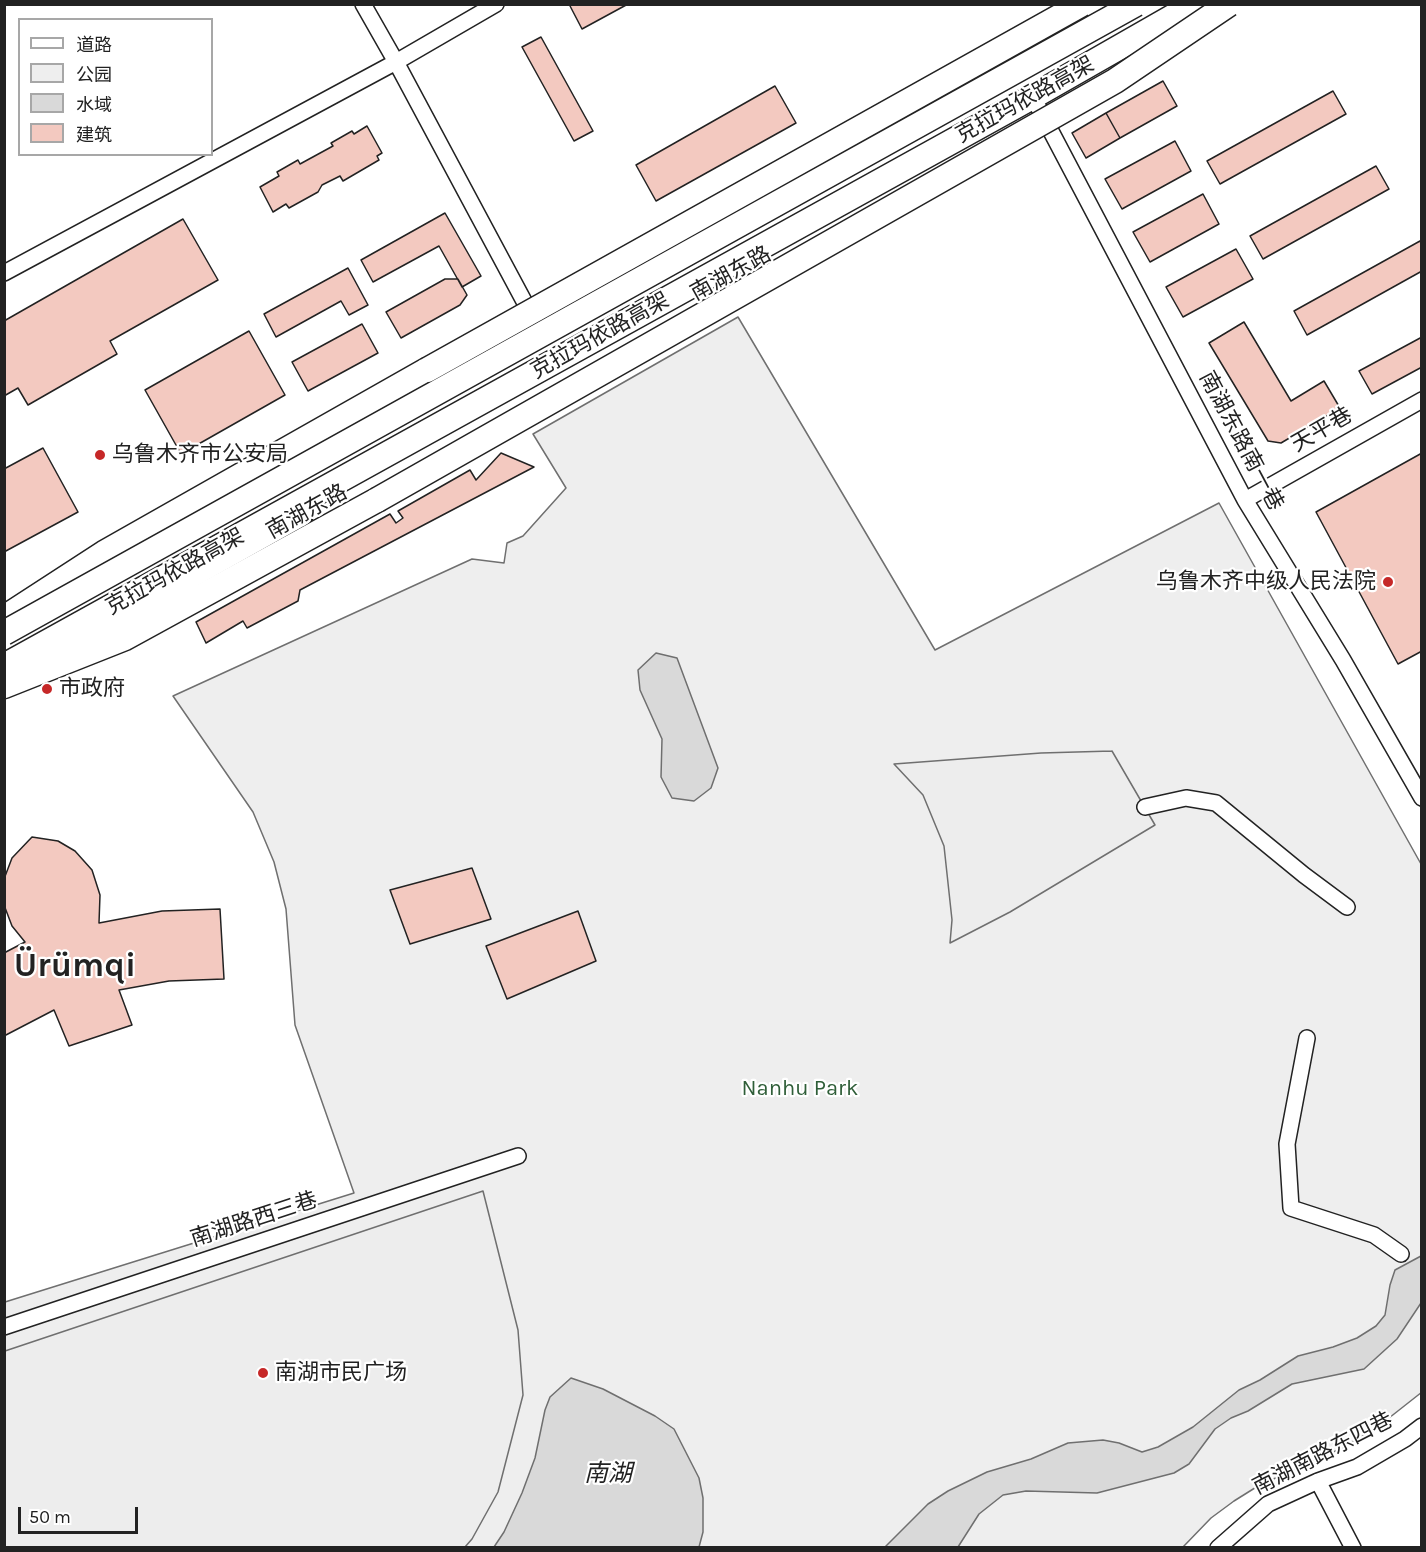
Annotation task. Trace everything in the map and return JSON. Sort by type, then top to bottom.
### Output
[{"type":"highway","points":[[4,618],[104,553],[1082,4]]},
{"type":"highway","name":"克拉玛依路高架","points":[[4,633],[1136,4]]},
{"type":"highway","name":"克拉玛依路高架","points":[[4,666],[1034,96],[1195,4]]},
{"type":"highway","points":[[4,684],[125,638],[376,500],[1115,81],[1228,4]]},
{"type":"main road","name":"南湖东路","points":[[4,624],[406,410],[545,340],[1145,4]]},
{"type":"main road","name":"南湖东路","points":[[4,684],[849,208],[1034,99],[1203,4]]},
{"type":"street","points":[[363,4],[545,340]]},
{"type":"street","points":[[4,273],[396,62],[496,4]]},
{"type":"street","name":"南湖东路南一巷","points":[[1034,99],[1245,500],[1343,660],[1422,798]]},
{"type":"street","name":"天平巷","points":[[1245,500],[1422,400]]},
{"type":"street","points":[[1145,807],[1186,798],[1216,803],[1347,907]]},
{"type":"street","points":[[1307,1038],[1287,1144],[1291,1208],[1374,1235],[1401,1254]]},
{"type":"street","name":"南湖路西三巷","points":[[4,1327],[518,1156]]},
{"type":"street","name":"南湖南路东四巷","points":[[1218,1548],[1232,1533],[1269,1504],[1318,1481],[1358,1467],[1422,1426]]},
{"type":"street","points":[[1318,1481],[1353,1548]]},
{"type":"green space","name":"Nanhu Park","points":[[738,317],[935,650],[1219,503],[1421,864],[1422,1392],[1375,1429],[1340,1449],[1258,1486],[1234,1501],[1211,1518],[1183,1547],[5,1548],[5,1302],[354,1193],[295,1025],[286,909],[274,862],[253,812],[173,696],[472,559],[504,563],[507,543],[523,536],[566,488],[533,434]]},
{"type":"shaded area","points":[[1112,751],[1155,825],[1010,912],[950,943],[952,920],[944,846],[923,795],[894,764],[1041,753]]},
{"type":"shaded area","name":"南湖市民广场","points":[[483,1191],[518,1330],[523,1395],[498,1492],[472,1539],[465,1547],[5,1547],[5,1351]]},
{"type":"water","points":[[656,653],[677,658],[718,768],[711,788],[694,801],[672,798],[661,777],[662,739],[640,690],[638,670]]},
{"type":"water","points":[[1421,1256],[1421,1303],[1397,1339],[1364,1369],[1292,1384],[1215,1429],[1189,1464],[1174,1473],[1097,1493],[1026,1491],[1003,1495],[979,1514],[958,1547],[885,1547],[928,1504],[948,1491],[987,1472],[1031,1459],[1068,1443],[1103,1440],[1119,1443],[1142,1452],[1158,1447],[1193,1427],[1239,1390],[1260,1380],[1298,1356],[1357,1338],[1376,1326],[1385,1315],[1395,1270]]},
{"type":"water","name":"南湖","points":[[571,1378],[603,1389],[655,1416],[674,1429],[699,1478],[703,1498],[703,1532],[699,1547],[494,1547],[504,1532],[522,1493],[535,1458],[550,1397]]},
{"type":"building","points":[[569,4],[628,4],[582,29]]},
{"type":"building","points":[[541,37],[593,131],[574,141],[522,47]]},
{"type":"building","points":[[1163,81],[1177,106],[1120,138],[1106,113]]},
{"type":"building","points":[[775,86],[796,123],[656,201],[636,165]]},
{"type":"building","points":[[1333,91],[1346,114],[1220,184],[1207,161]]},
{"type":"building","points":[[1106,113],[1120,138],[1086,158],[1072,133]]},
{"type":"building","points":[[367,126],[382,153],[377,156],[379,160],[343,181],[340,176],[322,185],[318,192],[289,208],[286,204],[273,212],[260,187],[279,176],[277,172],[298,160],[300,164],[333,146],[331,143],[352,131],[354,134]]},
{"type":"building","points":[[1175,141],[1191,171],[1122,209],[1105,179]]},
{"type":"building","points":[[1376,166],[1389,189],[1263,259],[1250,236]]},
{"type":"building","points":[[1203,194],[1219,224],[1150,262],[1133,232]]},
{"type":"building","points":[[445,213],[481,276],[462,287],[439,246],[373,282],[361,260]]},
{"type":"building","points":[[183,219],[218,280],[110,341],[117,354],[28,405],[18,388],[4,396],[4,321]]},
{"type":"building","points":[[1420,241],[1422,271],[1307,335],[1294,311]]},
{"type":"building","points":[[1236,249],[1253,279],[1183,317],[1166,287]]},
{"type":"building","points":[[348,268],[368,305],[349,315],[341,301],[276,337],[264,314]]},
{"type":"building","points":[[445,279],[458,279],[467,295],[460,305],[401,338],[386,312]]},
{"type":"building","points":[[1244,322],[1291,401],[1324,381],[1340,408],[1281,443],[1268,441],[1209,343]]},
{"type":"building","points":[[362,324],[378,353],[308,391],[292,362]]},
{"type":"building","points":[[249,331],[285,395],[181,454],[145,390]]},
{"type":"building","points":[[1422,337],[1422,367],[1372,394],[1359,371]]},
{"type":"building","points":[[43,448],[78,512],[4,552],[4,469]]},
{"type":"building","points":[[501,453],[534,467],[300,590],[298,601],[247,628],[243,621],[206,643],[196,622],[390,514],[396,523],[403,518],[398,511],[470,470],[476,480]]},
{"type":"building","name":"乌鲁木齐中级人民法院","points":[[1422,453],[1422,651],[1398,664],[1316,512]]},
{"type":"building","points":[[32,837],[58,841],[75,851],[92,870],[100,895],[99,923],[162,911],[220,909],[224,979],[169,981],[119,990],[132,1025],[69,1046],[54,1010],[4,1036],[4,953],[25,942],[12,926],[4,905],[4,879],[12,858]]},
{"type":"building","points":[[472,868],[491,919],[410,944],[390,890]]},
{"type":"building","points":[[578,911],[596,961],[507,999],[486,946]]},
{"type":"place","name":"乌鲁木齐市公安局","points":[[100,455]]},
{"type":"place","name":"乌鲁木齐中级人民法院","points":[[1388,582]]},
{"type":"place","name":"市政府","points":[[47,689]]},
{"type":"place","name":"南湖市民广场","points":[[263,1373]]},
{"type":"district","name":"Ürümqi","points":[[75,966]]}]
